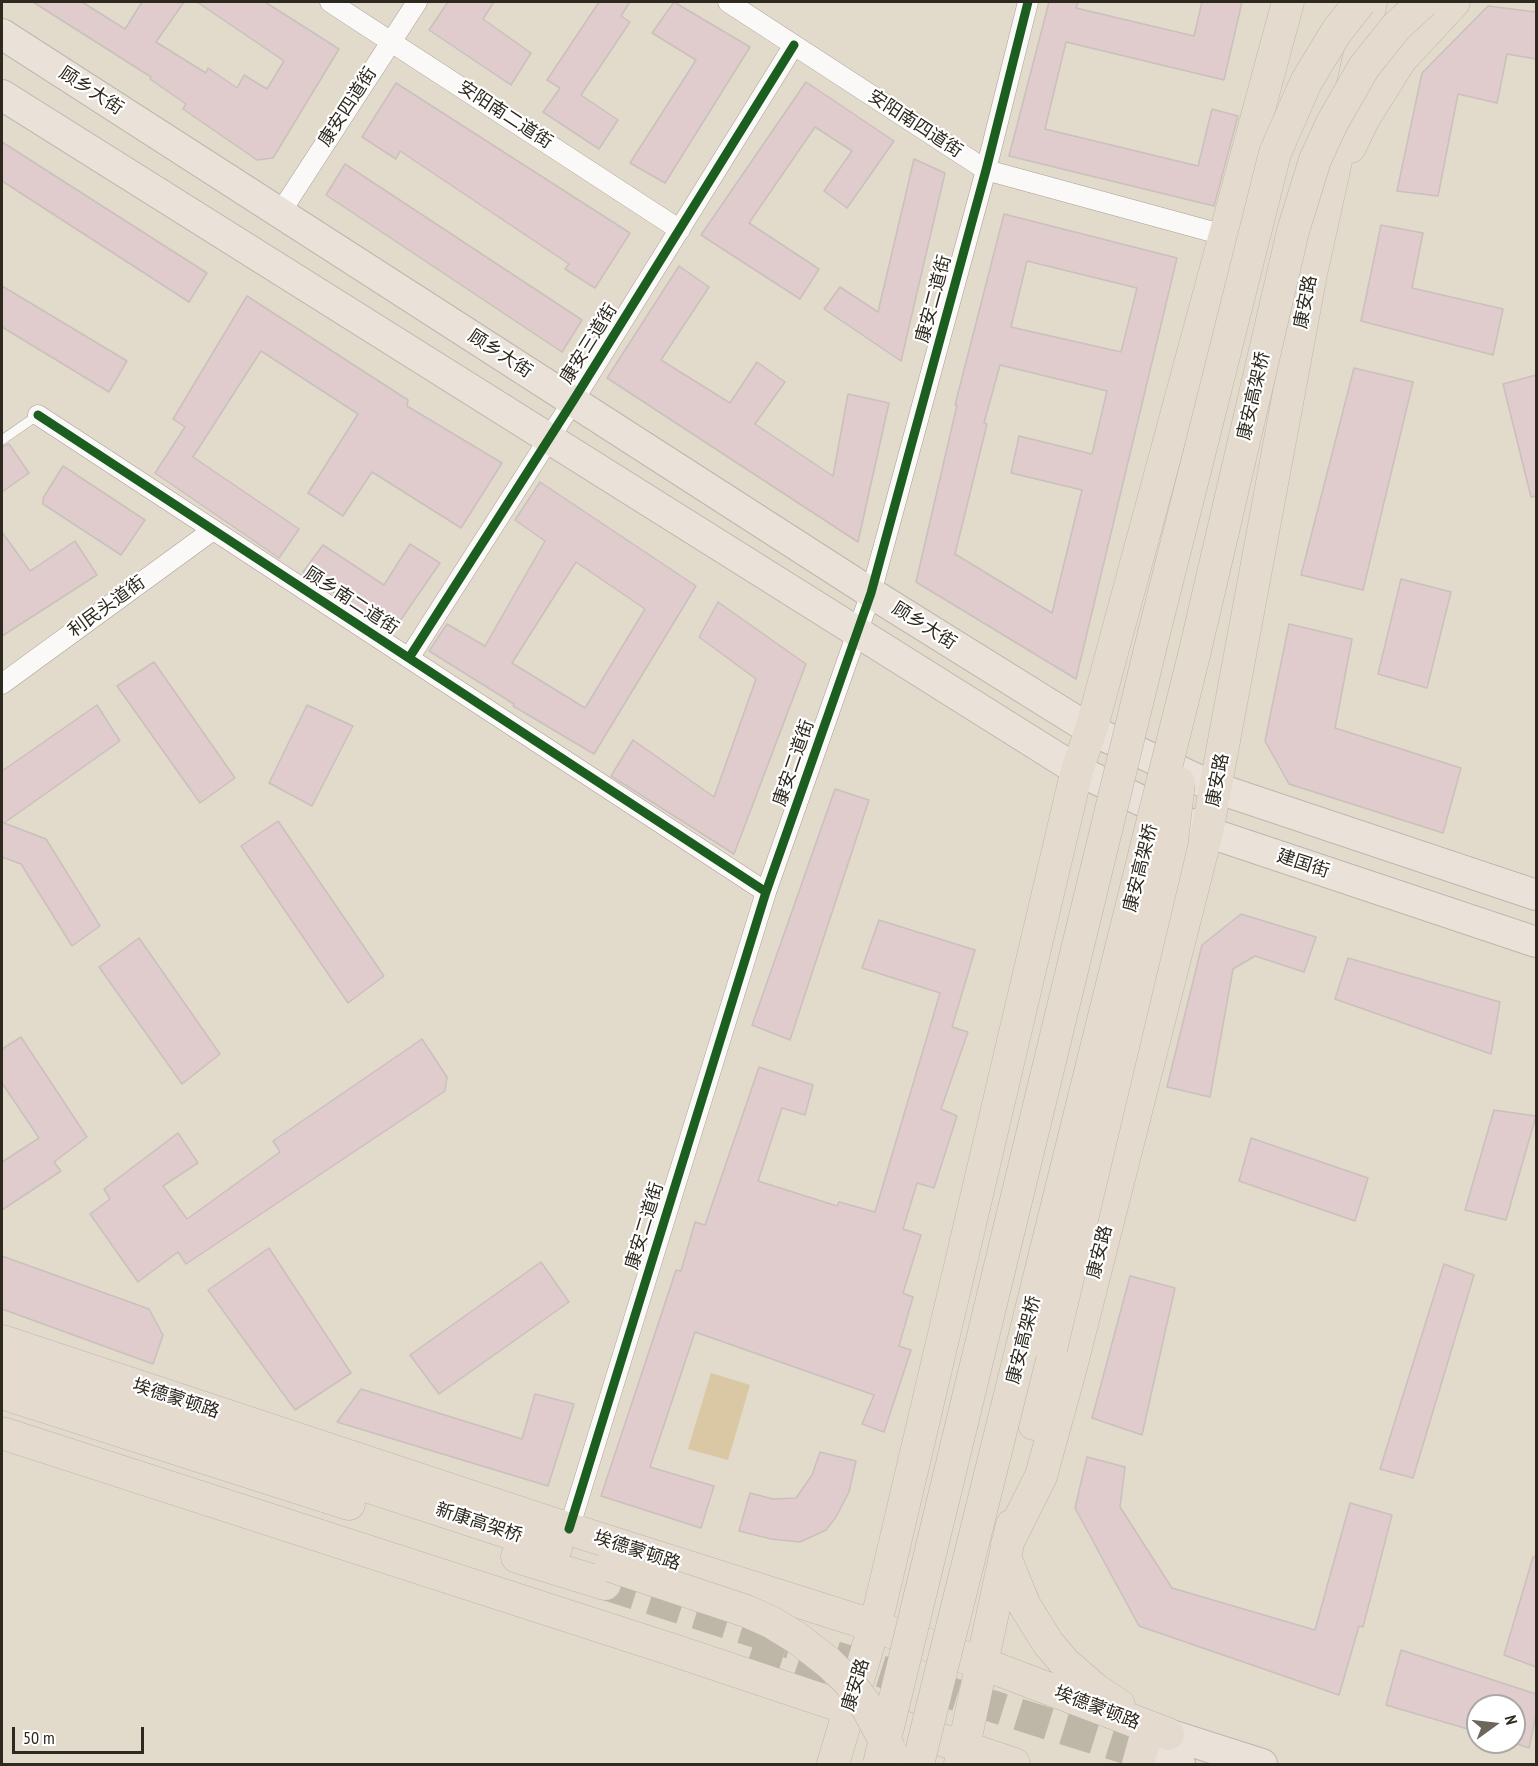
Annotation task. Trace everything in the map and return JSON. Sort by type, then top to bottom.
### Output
[{"type":"highway","points":[[880,1605],[1077,770],[1091,730],[1288,2]]},
{"type":"highway","points":[[879,1764],[1154,633],[1275,153],[1306,82],[1337,31],[1360,2]]},
{"type":"highway","name":"康安路","points":[[1006,1550],[1041,1476],[1208,832],[1309,285],[1371,2]]},
{"type":"highway","name":"康安高架桥","points":[[918,1764],[1195,651],[1293,231],[1315,160],[1332,123],[1364,67],[1396,27],[1423,2]]},
{"type":"highway","points":[[1330,185],[1364,118],[1401,59],[1454,2]]},
{"type":"highway","points":[[880,1605],[892,1586],[916,1530],[1084,832],[1154,633]]},
{"type":"highway","name":"康安路","points":[[962,1757],[1051,1349],[1172,841],[1195,651]]},
{"type":"highway","name":"埃德蒙顿路","points":[[2,1341],[981,1663],[1159,1747]]},
{"type":"highway","name":"新康高架桥","points":[[2,1367],[746,1611],[771,1622],[797,1638],[849,1682],[880,1729],[896,1764]]},
{"type":"highway","points":[[2,1393],[602,1594],[2,1412]]},
{"type":"highway","points":[[2,1433],[670,1649],[962,1757],[1014,1764]]},
{"type":"highway","points":[[1006,1550],[1025,1606],[1056,1654],[1159,1747]]},
{"type":"highway","name":"康安路","points":[[833,1764],[880,1605]]},
{"type":"highway","points":[[847,1715],[850,1748],[848,1764]]},
{"type":"main road","name":"顾乡大街","points":[[2,34],[871,593],[1091,730]]},
{"type":"main road","points":[[2,95],[1077,770]]},
{"type":"main road","points":[[1091,730],[1216,788],[1536,895]]},
{"type":"main road","name":"建国街","points":[[1077,770],[1208,832],[1536,942]]},
{"type":"main road","points":[[1159,1747],[1262,1764]]},
{"type":"street","name":"安阳南二道街","points":[[330,2],[680,230]]},
{"type":"street","name":"康安四道街","points":[[280,213],[417,2]]},
{"type":"street","name":"安阳南四道街","points":[[728,2],[986,170],[1224,235]]},
{"type":"street","name":"康安二道街","points":[[569,1529],[766,892],[871,593],[986,170],[1028,2]]},
{"type":"street","name":"康安三道街","points":[[409,658],[573,402],[794,45]]},
{"type":"street","name":"顾乡南二道街","points":[[38,415],[766,892]]},
{"type":"street","name":"利民头道街","points":[[2,684],[213,530]]},
{"type":"lane","points":[[2,440],[38,415]]},
{"type":"shaded area","points":[[711,1373],[750,1385],[728,1460],[688,1449]]},
{"type":"building","points":[[33,2],[82,2],[125,29],[142,2],[184,2],[156,42],[206,73],[208,68],[237,88],[244,75],[267,89],[284,61],[197,2],[265,2],[339,49],[273,158],[257,160],[183,109],[186,104],[150,79],[151,77]]},
{"type":"building","points":[[448,2],[494,2],[483,19],[531,53],[511,85],[429,30]]},
{"type":"building","points":[[599,2],[630,2],[621,16],[630,22],[581,95],[618,120],[599,149],[543,112],[560,88],[547,80]]},
{"type":"building","points":[[674,2],[750,47],[665,183],[630,163],[696,60],[652,33]]},
{"type":"building","points":[[1049,2],[1078,2],[1076,8],[1194,36],[1202,2],[1242,2],[1224,80],[1066,42],[1045,129],[1198,166],[1212,109],[1238,116],[1214,206],[1009,156]]},
{"type":"building","points":[[1488,6],[1536,12],[1536,59],[1507,54],[1497,103],[1458,94],[1438,196],[1397,191],[1422,73]]},
{"type":"building","points":[[806,82],[894,141],[847,208],[824,191],[852,151],[815,127],[749,223],[819,269],[800,299],[701,235]]},
{"type":"building","points":[[396,83],[630,233],[595,288],[565,269],[569,264],[400,151],[396,159],[362,137]]},
{"type":"building","points":[[2,142],[207,273],[189,302],[2,181]]},
{"type":"building","points":[[914,159],[945,173],[901,361],[824,309],[840,287],[878,312]]},
{"type":"building","points":[[345,164],[582,320],[562,352],[326,195]]},
{"type":"building","points":[[1004,214],[1177,258],[1076,679],[916,582],[957,405],[955,405]],"holes":[[[1027,261],[1137,288],[1121,352],[1011,327]],[[1000,365],[1107,391],[1092,454],[1019,436],[1011,473],[1082,490],[1052,613],[955,554],[987,424],[984,423]]]},
{"type":"building","points":[[1381,225],[1423,233],[1412,288],[1503,309],[1493,355],[1361,321]]},
{"type":"building","points":[[679,266],[709,287],[661,360],[730,403],[757,362],[785,382],[755,424],[833,476],[848,394],[889,403],[858,542],[607,378]]},
{"type":"building","points":[[2,286],[127,361],[109,392],[2,327]]},
{"type":"building","points":[[247,296],[408,400],[407,406],[502,463],[461,528],[372,472],[343,516],[308,493],[358,414],[261,351],[193,457],[299,529],[279,558],[155,473],[185,427],[173,419]]},
{"type":"building","points":[[1354,368],[1413,382],[1363,590],[1301,575]]},
{"type":"building","points":[[1536,375],[1536,496],[1531,497],[1503,384]]},
{"type":"building","points":[[9,444],[29,473],[2,492],[2,447]]},
{"type":"building","points":[[63,466],[145,520],[121,555],[43,504],[43,498]]},
{"type":"building","points":[[540,482],[696,586],[594,754],[513,706],[514,704],[429,651],[447,624],[485,646],[545,541],[515,520]],"holes":[[[576,562],[645,609],[585,708],[512,663]]]},
{"type":"building","points":[[2,532],[30,571],[75,541],[97,575],[2,636]]},
{"type":"building","points":[[410,544],[440,563],[393,631],[303,572],[323,545],[384,585]]},
{"type":"building","points":[[1401,579],[1451,592],[1427,688],[1378,674]]},
{"type":"building","points":[[718,602],[806,664],[734,854],[611,776],[633,740],[714,797],[756,679],[699,637]]},
{"type":"building","points":[[1289,624],[1352,639],[1335,728],[1461,768],[1443,833],[1289,784],[1265,741]]},
{"type":"building","points":[[154,662],[235,778],[200,803],[117,686]]},
{"type":"building","points":[[97,705],[120,741],[4,823],[46,839],[100,926],[72,946],[21,864],[2,857],[2,771]]},
{"type":"building","points":[[307,705],[353,726],[312,806],[269,783]]},
{"type":"building","points":[[835,789],[869,800],[790,1040],[752,1025]]},
{"type":"building","points":[[278,821],[384,976],[348,1003],[241,846]]},
{"type":"building","points":[[1241,914],[1316,937],[1304,972],[1255,956],[1233,969],[1210,1097],[1167,1087],[1202,945]]},
{"type":"building","points":[[879,920],[975,950],[952,1027],[968,1032],[941,1109],[957,1116],[934,1188],[917,1183],[903,1229],[921,1235],[903,1293],[913,1297],[899,1346],[911,1350],[884,1432],[862,1424],[874,1395],[695,1332],[650,1467],[714,1486],[701,1528],[601,1496],[676,1270],[681,1271],[695,1222],[705,1225],[759,1067],[813,1085],[805,1115],[782,1108],[758,1181],[837,1206],[839,1202],[875,1212],[940,993],[862,968]]},
{"type":"building","points":[[139,938],[220,1054],[182,1084],[99,967]]},
{"type":"building","points":[[1348,958],[1500,1002],[1491,1054],[1335,999]]},
{"type":"building","points":[[21,1037],[87,1137],[54,1162],[61,1171],[2,1210],[2,1162],[39,1138],[2,1083],[2,1049]]},
{"type":"building","points":[[422,1039],[447,1077],[445,1091],[186,1264],[178,1252],[138,1282],[90,1214],[110,1199],[104,1189],[178,1133],[198,1163],[163,1186],[187,1219],[280,1152],[273,1141]]},
{"type":"building","points":[[1494,1110],[1536,1116],[1506,1220],[1465,1210]]},
{"type":"building","points":[[1251,1138],[1368,1178],[1355,1221],[1239,1181]]},
{"type":"building","points":[[269,1248],[351,1373],[295,1410],[208,1290]]},
{"type":"building","points":[[2,1256],[149,1309],[163,1335],[153,1364],[2,1309]]},
{"type":"building","points":[[541,1262],[569,1302],[439,1394],[410,1355]]},
{"type":"building","points":[[1444,1264],[1474,1275],[1413,1478],[1380,1469]]},
{"type":"building","points":[[1130,1276],[1175,1288],[1142,1435],[1092,1418]]},
{"type":"building","points":[[361,1389],[522,1439],[535,1394],[574,1404],[548,1486],[337,1422]]},
{"type":"building","points":[[820,1452],[856,1461],[849,1492],[836,1517],[826,1530],[800,1542],[771,1539],[739,1531],[750,1493],[773,1499],[796,1498],[812,1475]]},
{"type":"building","points":[[1087,1457],[1125,1467],[1120,1507],[1172,1588],[1315,1630],[1350,1503],[1392,1515],[1363,1627],[1359,1626],[1339,1695],[1139,1626],[1075,1508]]},
{"type":"building","points":[[1533,1557],[1536,1557],[1536,1667],[1504,1655]]},
{"type":"building","points":[[1401,1650],[1536,1694],[1536,1715],[1529,1748],[1526,1747],[1526,1694],[1466,1694],[1466,1728],[1386,1705]]},
{"type":"tunnel","points":[[605,1584],[791,1643]]},
{"type":"tunnel","points":[[751,1652],[855,1685]]},
{"type":"tunnel","points":[[835,1657],[1161,1759]]},
{"type":"cycle path","points":[[569,1529],[766,892],[871,593],[986,170],[1028,2]]},
{"type":"cycle path","points":[[409,658],[573,401],[794,45]]},
{"type":"cycle path","points":[[38,415],[766,892]]}]
